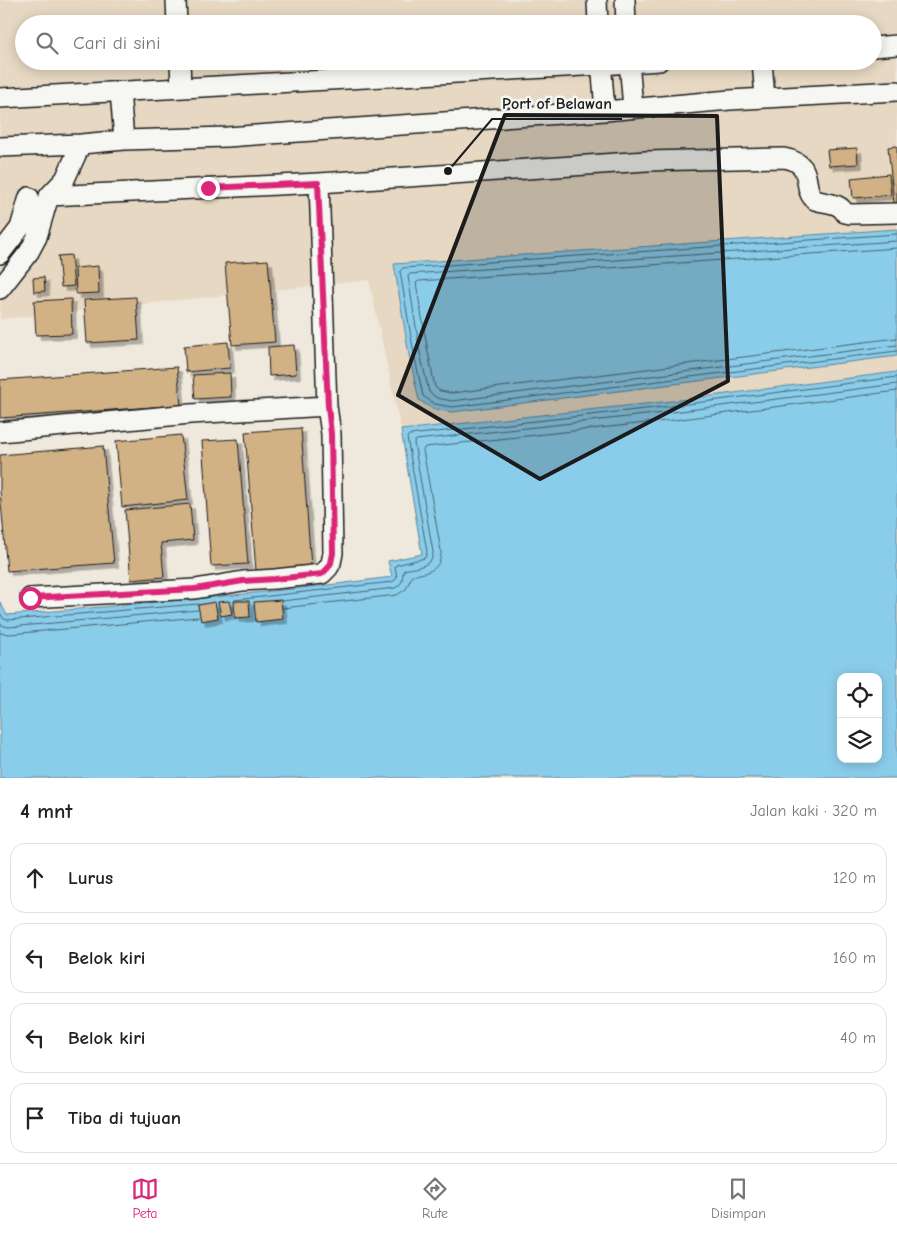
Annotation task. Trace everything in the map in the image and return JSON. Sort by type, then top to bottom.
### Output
[{"type":"lane","points":[[176,0],[177,15]]},
{"type":"lane","points":[[882,46],[897,45]]},
{"type":"lane","points":[[180,70],[181,88]]},
{"type":"lane","points":[[0,98],[474,70]]},
{"type":"lane","points":[[602,70],[605,111]]},
{"type":"lane","points":[[631,70],[633,108]]},
{"type":"lane","points":[[763,70],[765,98]]},
{"type":"lane","points":[[120,91],[124,140]]},
{"type":"lane","points":[[0,147],[81,144],[124,140],[227,137],[605,111],[730,100],[897,91]]},
{"type":"lane","points":[[0,289],[29,252],[36,237],[49,196],[65,179],[81,144]]},
{"type":"lane","points":[[49,196],[318,183],[646,161],[784,158],[800,164],[806,172],[811,195],[815,200],[838,205],[846,213],[850,214],[897,213]]},
{"type":"lane","points":[[30,598],[195,589],[243,581],[322,574],[328,568],[333,553],[331,434],[328,406],[318,183]]},
{"type":"lane","points":[[0,254],[20,228],[29,197]]},
{"type":"lane","points":[[0,432],[190,414],[328,406]]},
{"type":"highlighted area","points":[[505,115],[717,116],[728,381],[540,479],[398,395]]},
{"type":"shaded area","points":[[0,0],[897,0],[897,372],[672,401],[401,430],[369,280],[0,319]]},
{"type":"water","points":[[897,229],[897,356],[452,412],[433,409],[419,400],[409,355],[394,264]]},
{"type":"water","points":[[897,372],[897,778],[0,778],[0,602],[7,615],[248,594],[392,577],[388,561],[422,554],[401,430],[672,401]]},
{"type":"building","points":[[897,146],[897,203],[894,203],[888,147]]},
{"type":"building","points":[[857,148],[858,164],[829,166],[827,150]]},
{"type":"building","points":[[889,174],[891,195],[853,198],[851,178]]},
{"type":"building","points":[[18,241],[26,248],[14,262],[7,256]]},
{"type":"building","points":[[71,255],[74,286],[61,287],[58,256]]},
{"type":"building","points":[[268,260],[275,342],[232,345],[225,263]]},
{"type":"building","points":[[98,266],[99,293],[76,294],[75,268]]},
{"type":"building","points":[[44,277],[45,291],[34,292],[33,278]]},
{"type":"building","points":[[136,297],[139,340],[87,343],[84,300]]},
{"type":"building","points":[[71,299],[72,334],[36,335],[34,301]]},
{"type":"building","points":[[228,342],[230,368],[186,372],[184,346]]},
{"type":"building","points":[[294,345],[296,374],[269,376],[268,347]]},
{"type":"building","points":[[177,367],[181,405],[0,418],[0,380]]},
{"type":"building","points":[[230,373],[231,397],[195,399],[193,375]]},
{"type":"building","points":[[301,428],[311,567],[256,571],[245,432]]},
{"type":"building","points":[[181,435],[188,500],[122,507],[116,441]]},
{"type":"building","points":[[238,439],[248,564],[211,566],[202,441]]},
{"type":"building","points":[[103,446],[114,563],[7,571],[0,491],[0,455]]},
{"type":"building","points":[[190,504],[193,540],[161,543],[164,577],[131,580],[125,510]]},
{"type":"building","points":[[281,600],[283,619],[256,622],[254,602]]},
{"type":"building","points":[[229,601],[232,614],[221,616],[218,602]]},
{"type":"building","points":[[234,601],[249,601],[250,617],[235,618]]},
{"type":"building","points":[[215,602],[218,618],[201,621],[198,605]]},
{"type":"place","name":"Port of Belawan","points":[[448,171]]},
{"type":"route","points":[[30,598],[195,589],[243,581],[322,574],[331,563],[333,553],[331,434],[328,406],[318,183],[208,188]]}]
